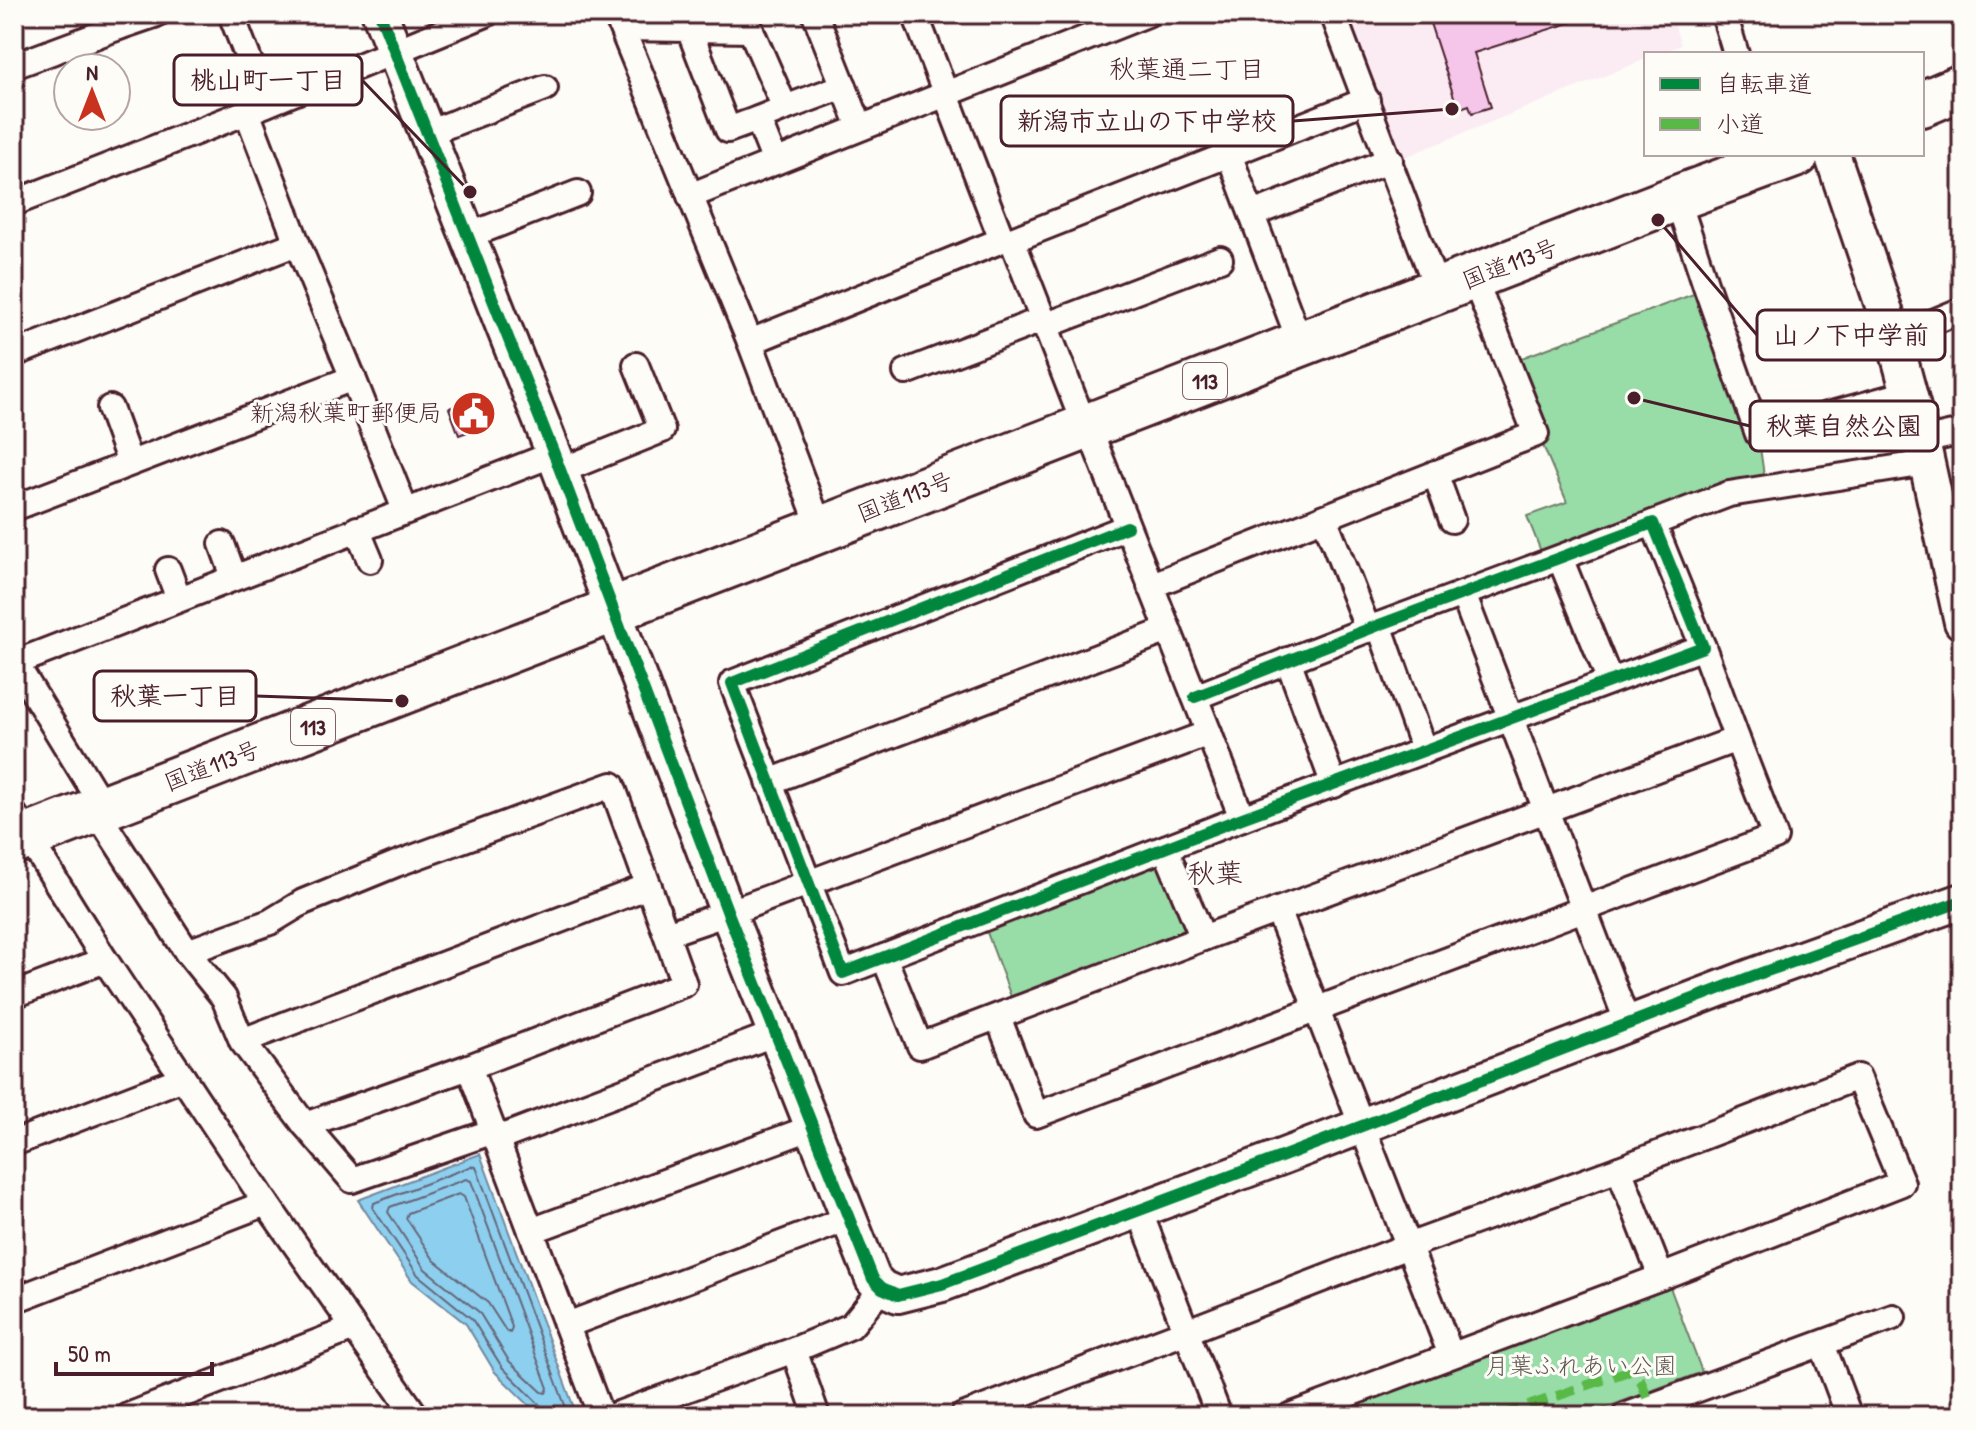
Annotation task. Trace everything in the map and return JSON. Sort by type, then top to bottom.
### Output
[{"type":"highway","points":[[1924,103],[1962,87]]},
{"type":"highway","name":"国道113号","points":[[18,831],[100,809],[1301,345],[1777,157]]},
{"type":"street","points":[[14,66],[116,21],[157,14]]},
{"type":"street","points":[[380,14],[557,462],[847,1219],[873,1279],[882,1288],[898,1295],[942,1284],[1753,976],[1962,901]]},
{"type":"street","points":[[14,203],[395,51],[449,21],[486,14]]},
{"type":"street","points":[[815,14],[860,127]]},
{"type":"street","points":[[915,14],[1007,240],[1045,322],[1242,818]]},
{"type":"street","points":[[690,196],[1147,14]]},
{"type":"street","points":[[1150,586],[1536,434],[1390,160],[1333,14]]},
{"type":"street","points":[[1724,14],[1735,52]]},
{"type":"street","points":[[236,15],[256,108],[297,243],[405,510]]},
{"type":"street","points":[[785,108],[747,22],[689,29],[619,21],[750,342],[821,530]]},
{"type":"street","points":[[689,29],[728,130],[844,86]]},
{"type":"street","points":[[428,133],[545,88]]},
{"type":"street","points":[[750,342],[1367,100]]},
{"type":"street","points":[[758,119],[775,162]]},
{"type":"street","points":[[1229,154],[1301,345]]},
{"type":"street","points":[[1833,156],[1894,338],[1956,562],[1962,622]]},
{"type":"street","points":[[1253,214],[1390,160]]},
{"type":"street","points":[[468,236],[578,193]]},
{"type":"street","points":[[1677,198],[1758,434],[1908,393]]},
{"type":"street","points":[[14,354],[297,243]]},
{"type":"street","points":[[906,372],[1220,259]]},
{"type":"street","points":[[1894,338],[1962,310]]},
{"type":"street","points":[[636,365],[662,430],[405,510],[15,662],[187,952],[224,998],[242,1041],[305,1125],[352,1180],[495,1135],[776,1033]]},
{"type":"street","points":[[14,508],[353,378]]},
{"type":"street","points":[[110,408],[130,463]]},
{"type":"street","points":[[1195,697],[1729,494],[1924,452],[1962,432]]},
{"type":"street","points":[[1435,473],[1452,520]]},
{"type":"street","points":[[1324,517],[1424,751]]},
{"type":"street","points":[[998,1017],[1036,1115],[1775,837],[1653,523]]},
{"type":"street","points":[[1127,527],[732,683],[843,973],[1242,818],[1703,647]]},
{"type":"street","points":[[357,529],[370,560]]},
{"type":"street","points":[[222,544],[234,577]]},
{"type":"street","points":[[1560,558],[1610,681]]},
{"type":"street","points":[[168,570],[179,599]]},
{"type":"street","points":[[1463,594],[1628,1024]]},
{"type":"street","points":[[769,782],[1168,630]]},
{"type":"street","points":[[1288,660],[1334,785]]},
{"type":"street","points":[[666,934],[1209,733]]},
{"type":"street","points":[[884,957],[920,1046],[1737,739]]},
{"type":"street","points":[[187,952],[270,922],[303,902],[396,864],[612,785],[684,984],[469,1067],[305,1125]]},
{"type":"street","points":[[18,831],[266,1203],[416,1416]]},
{"type":"street","points":[[1165,848],[1203,938]]},
{"type":"street","points":[[242,1041],[649,886]]},
{"type":"street","points":[[1278,910],[1451,1355]]},
{"type":"street","points":[[14,995],[105,960]]},
{"type":"street","points":[[469,1067],[601,1416]]},
{"type":"street","points":[[963,1416],[1858,1077],[1902,1183],[1290,1416]]},
{"type":"street","points":[[14,1143],[183,1078]]},
{"type":"street","points":[[531,1231],[813,1127]]},
{"type":"street","points":[[1619,1169],[1661,1277]]},
{"type":"street","points":[[14,1300],[266,1203]]},
{"type":"street","points":[[1139,1210],[1219,1416]]},
{"type":"street","points":[[567,1325],[847,1219]]},
{"type":"street","points":[[613,1416],[851,1326],[882,1288]]},
{"type":"street","points":[[1625,1416],[1663,1410],[1893,1317]]},
{"type":"street","points":[[128,1416],[354,1328]]},
{"type":"street","points":[[1822,1344],[1849,1416]]},
{"type":"street","points":[[794,1350],[817,1416]]},
{"type":"shaded area","points":[[1345,14],[1671,14],[1681,45],[1663,52],[1644,52],[1644,60],[1400,159]]},
{"type":"green space","points":[[1707,289],[1758,434],[1766,489],[1546,564],[1527,516],[1567,502],[1508,363]]},
{"type":"green space","points":[[1165,848],[1203,938],[1016,1010],[982,919]]},
{"type":"green space","name":"月葉ふれあい公園","points":[[1668,1282],[1702,1372],[1583,1416],[1311,1416]]},
{"type":"water","points":[[480,1154],[577,1416],[540,1416],[495,1372],[466,1324],[412,1281],[358,1200]]},
{"type":"building","points":[[1427,14],[1461,14],[1463,22],[1486,14],[1584,14],[1585,18],[1474,53],[1491,107],[1472,113],[1469,105],[1458,109]]},
{"type":"building","points":[[484,396],[493,423],[459,435],[449,408]]},
{"type":"marked path","points":[[1500,1416],[1628,1371],[1641,1381],[1651,1407]]},
{"type":"cycle path","points":[[380,14],[554,454],[728,913],[873,1279],[882,1288],[898,1295],[942,1284],[1753,976],[1962,901]]},
{"type":"cycle path","points":[[1127,527],[732,683],[843,973],[1242,818],[1703,647],[1653,523],[1195,697]]},
{"type":"place","name":"新潟市立山の下中学校","points":[[1452,109]]},
{"type":"place","name":"桃山町一丁目","points":[[470,192]]},
{"type":"place","name":"山ノ下中学前","points":[[1658,220]]},
{"type":"place","name":"秋葉自然公園","points":[[1634,398]]},
{"type":"place","name":"新潟秋葉町郵便局","points":[[473,413]]},
{"type":"place","name":"秋葉一丁目","points":[[402,701]]},
{"type":"district","name":"秋葉通二丁目","points":[[1187,69]]},
{"type":"district","name":"秋葉","points":[[1215,873]]}]
